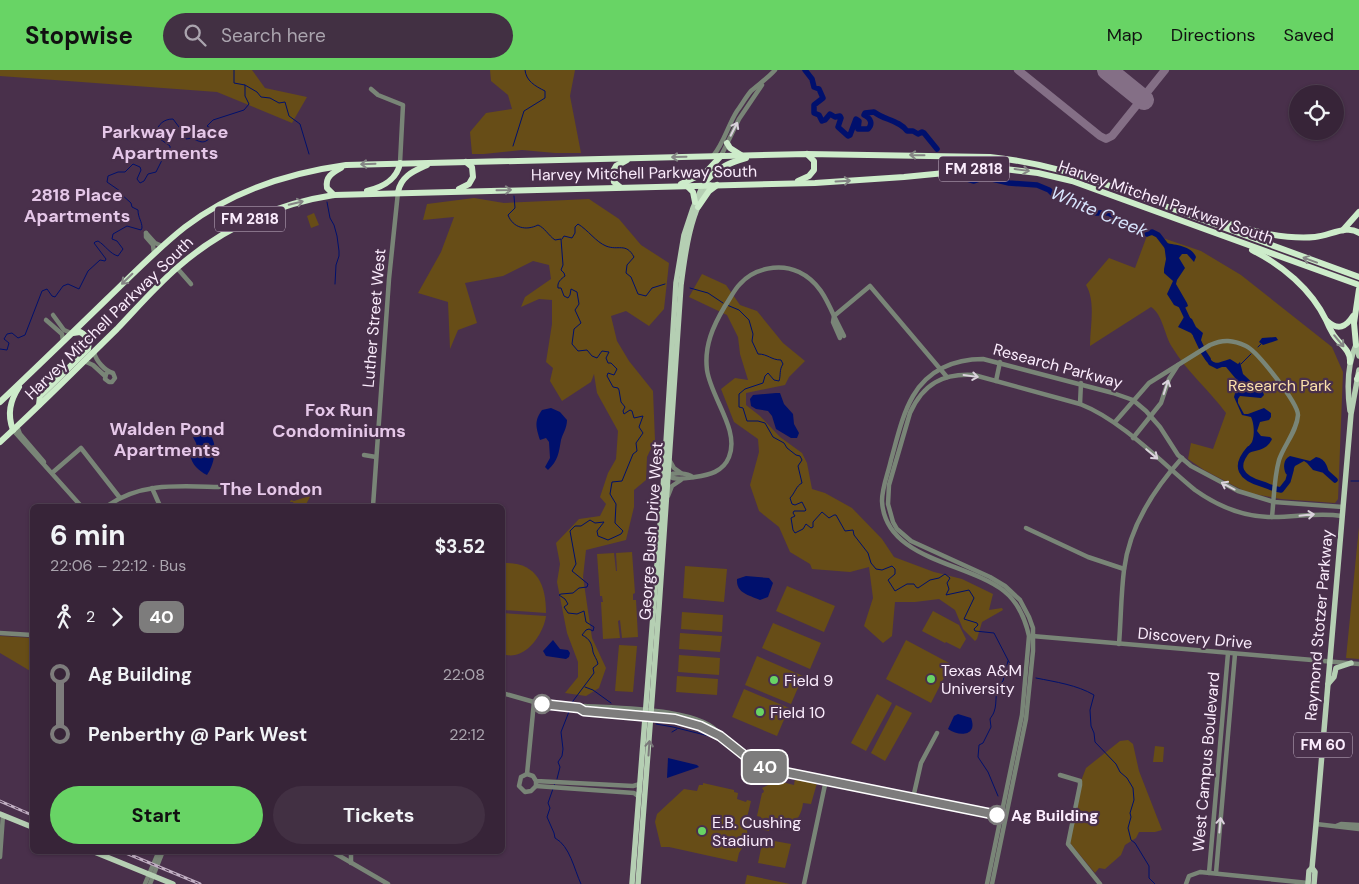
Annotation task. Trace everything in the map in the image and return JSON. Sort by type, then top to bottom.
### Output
[{"type":"highway","points":[[727,143],[730,148],[742,155]]},
{"type":"highway","points":[[794,183],[809,176],[814,170],[814,161],[807,154]]},
{"type":"highway","name":"Harvey Mitchell Parkway South","points":[[0,402],[154,253],[200,217],[244,192],[268,182],[304,172],[346,165],[807,154],[990,157],[1020,160],[1068,171],[1174,208],[1359,277]]},
{"type":"highway","points":[[706,185],[718,169],[729,163],[754,155]]},
{"type":"highway","points":[[675,186],[700,176],[711,168],[721,156]]},
{"type":"highway","points":[[620,187],[613,180],[613,169],[622,161],[634,158]]},
{"type":"highway","points":[[455,191],[469,184],[473,177],[472,167],[466,162]]},
{"type":"highway","points":[[356,193],[384,186],[396,174],[400,163]]},
{"type":"highway","points":[[398,192],[400,185],[408,175],[430,163]]},
{"type":"highway","points":[[334,195],[327,188],[327,178],[333,172],[346,165]]},
{"type":"highway","name":"Harvey Mitchell Parkway South","points":[[0,442],[94,352],[177,268],[216,238],[247,220],[286,205],[334,195],[794,183],[904,177],[975,169],[1011,169],[1072,181],[1359,285]]},
{"type":"highway","points":[[686,185],[693,192],[697,204],[718,184]]},
{"type":"highway","points":[[1174,208],[1280,236],[1316,237],[1351,229],[1359,233]]},
{"type":"highway","points":[[1342,230],[1359,212]]},
{"type":"highway","points":[[1203,229],[1251,250],[1278,265],[1305,289],[1334,335],[1349,354],[1350,362]]},
{"type":"highway","name":"Raymond Stotzer Parkway","points":[[1358,342],[1354,329],[1359,289]]},
{"type":"highway","points":[[1326,320],[1335,326],[1341,327],[1348,323],[1357,307]]},
{"type":"highway","points":[[39,405],[40,396],[88,349],[89,340],[84,334],[76,331],[71,333]]},
{"type":"highway","points":[[15,428],[9,414],[11,401],[27,376]]},
{"type":"main road","name":"George Bush Drive West","points":[[638,884],[648,713],[666,475],[677,275],[684,235],[706,185]]},
{"type":"main road","name":"George Bush Drive West","points":[[632,884],[667,500],[666,475],[670,460],[683,264],[697,204]]},
{"type":"main road","name":"Raymond Stotzer Parkway","points":[[1358,342],[1359,356]]},
{"type":"main road","name":"Raymond Stotzer Parkway","points":[[1310,884],[1315,872],[1312,868],[1343,507],[1350,414],[1350,362],[1358,342]]},
{"type":"main road","name":"Raymond Stotzer Parkway","points":[[1350,414],[1354,403],[1359,370]]},
{"type":"main road","points":[[1328,684],[1334,677],[1336,668],[1351,663]]},
{"type":"main road","points":[[2,815],[30,827]]},
{"type":"main road","points":[[636,835],[638,836],[637,852],[640,859]]},
{"type":"main road","points":[[99,854],[173,884]]},
{"type":"street","points":[[721,156],[739,119],[764,82],[775,70]]},
{"type":"street","points":[[713,156],[744,100],[764,82]]},
{"type":"street","points":[[371,89],[378,95],[403,105],[400,163]]},
{"type":"street","name":"Luther Street West","points":[[373,504],[398,192]]},
{"type":"street","points":[[154,253],[153,245],[146,238],[146,233],[155,243],[162,246]]},
{"type":"street","points":[[177,268],[191,284]]},
{"type":"street","points":[[666,475],[673,478],[707,475],[718,470],[727,461],[731,449],[731,434],[712,388],[707,367],[707,351],[709,339],[720,315],[736,288],[745,279],[760,271],[777,268],[791,269],[806,276],[824,294],[834,316],[833,322],[842,337]]},
{"type":"street","points":[[834,316],[870,286],[947,377]]},
{"type":"street","points":[[53,315],[64,330],[71,333]]},
{"type":"street","points":[[46,320],[62,334],[63,341]]},
{"type":"street","points":[[1115,422],[1149,383],[1210,344],[1231,340],[1248,347],[1259,357],[1296,404],[1298,416],[1282,453],[1276,481],[1272,517]]},
{"type":"street","points":[[84,361],[107,374],[95,359],[94,352]]},
{"type":"street","name":"Research Parkway","points":[[892,468],[904,414],[910,400],[924,380],[941,368],[962,360],[983,359],[1081,383],[1133,400],[1151,416],[1182,458],[1197,470],[1238,491],[1274,502],[1343,507]]},
{"type":"street","points":[[996,381],[1000,362]]},
{"type":"street","points":[[1133,438],[1161,403],[1169,379],[1179,365]]},
{"type":"street","name":"Research Parkway","points":[[1031,636],[1020,608],[1006,590],[962,567],[912,548],[892,530],[883,510],[882,491],[915,403],[929,386],[947,377],[962,374],[974,375],[1096,410],[1115,422],[1195,490],[1214,502],[1240,512],[1272,517],[1324,513],[1342,516]]},
{"type":"street","points":[[1080,404],[1081,383]]},
{"type":"street","points":[[15,428],[32,453],[79,504]]},
{"type":"street","points":[[52,473],[81,448],[120,498]]},
{"type":"street","points":[[364,455],[376,457]]},
{"type":"street","points":[[1119,644],[1124,568],[1135,530],[1148,502],[1182,458]]},
{"type":"street","points":[[670,460],[674,468],[685,477]]},
{"type":"street","points":[[667,500],[672,486],[685,477]]},
{"type":"street","points":[[110,504],[131,493],[152,488],[174,486],[219,487]]},
{"type":"street","points":[[152,488],[159,504]]},
{"type":"street","points":[[1026,528],[1088,557],[1124,568]]},
{"type":"street","points":[[0,633],[30,635]]},
{"type":"street","points":[[992,884],[1027,710],[1031,636]]},
{"type":"street","name":"Discovery Drive","points":[[1031,636],[1359,664]]},
{"type":"street","name":"West Campus Boulevard","points":[[1209,873],[1228,653]]},
{"type":"street","name":"West Campus Boulevard","points":[[1216,873],[1235,654]]},
{"type":"street","points":[[1226,685],[1232,685]]},
{"type":"street","points":[[505,694],[534,702],[576,708],[584,711],[648,713],[675,719],[700,726],[720,736],[749,759],[763,766],[1004,817]]},
{"type":"street","points":[[527,774],[534,702]]},
{"type":"street","points":[[913,798],[921,763],[937,733]]},
{"type":"street","points":[[527,774],[533,776],[536,783],[531,791],[527,792],[520,788],[519,780],[527,774]]},
{"type":"street","points":[[1060,776],[1080,780],[1068,844],[1100,884]]},
{"type":"street","points":[[804,884],[826,780]]},
{"type":"street","points":[[536,783],[634,793],[639,797]]},
{"type":"street","points":[[555,785],[633,786],[640,784]]},
{"type":"street","points":[[607,785],[607,791]]},
{"type":"street","points":[[0,856],[2,815]]},
{"type":"street","points":[[987,884],[1004,817]]},
{"type":"street","points":[[1316,824],[1359,829]]},
{"type":"street","points":[[1336,826],[1341,824],[1359,824]]},
{"type":"street","points":[[150,884],[158,854]]},
{"type":"street","points":[[145,884],[162,854]]},
{"type":"street","points":[[336,854],[388,884]]},
{"type":"street","points":[[350,863],[351,854]]},
{"type":"street","points":[[1186,884],[1189,876],[1198,872],[1310,884]]},
{"type":"green space","points":[[0,70],[252,70],[265,88],[307,97],[292,123],[217,92],[0,76]]},
{"type":"green space","points":[[490,70],[575,70],[570,96],[581,153],[522,150],[472,154],[470,132],[486,113],[512,109],[508,95],[491,81]]},
{"type":"green space","points":[[474,198],[504,203],[589,199],[619,219],[641,245],[669,263],[664,309],[649,326],[626,311],[611,316],[617,341],[629,361],[653,391],[655,440],[647,457],[646,480],[634,490],[634,507],[626,540],[586,550],[583,577],[592,638],[606,668],[599,688],[586,696],[565,693],[578,677],[578,662],[567,633],[557,582],[560,564],[556,543],[579,519],[600,516],[606,504],[600,497],[608,473],[616,459],[618,431],[597,393],[594,374],[591,382],[562,401],[550,381],[553,368],[546,362],[552,324],[552,300],[539,299],[521,307],[525,297],[551,279],[549,265],[533,261],[503,276],[465,283],[477,323],[458,330],[450,349],[448,302],[418,293],[441,252],[454,217],[423,220],[427,204]]},
{"type":"green space","points":[[314,213],[319,225],[311,228],[307,216]]},
{"type":"green space","name":"Research Park","points":[[1148,233],[1201,251],[1241,275],[1332,347],[1343,372],[1338,499],[1335,503],[1281,499],[1248,493],[1204,470],[1188,459],[1191,443],[1213,449],[1226,413],[1178,356],[1169,342],[1161,320],[1151,307],[1090,346],[1092,307],[1086,285],[1109,258],[1135,268]]},
{"type":"green space","points":[[702,274],[726,285],[740,305],[757,311],[783,343],[805,361],[789,377],[785,385],[746,393],[746,405],[760,416],[780,437],[802,453],[807,463],[812,489],[825,493],[852,508],[882,539],[894,557],[934,572],[962,579],[993,594],[989,610],[1002,608],[1003,610],[982,622],[975,641],[963,629],[955,610],[939,599],[895,602],[892,636],[883,643],[864,626],[873,598],[869,567],[850,572],[812,569],[810,564],[790,552],[779,527],[759,511],[750,485],[759,452],[758,439],[734,422],[721,389],[735,378],[748,380],[740,354],[738,337],[727,315],[689,297]]},
{"type":"green space","points":[[305,494],[310,497],[306,504],[290,502],[291,500],[294,501],[306,497]]},
{"type":"green space","points":[[1359,527],[1359,659],[1346,658]]},
{"type":"green space","points":[[632,552],[635,593],[633,594],[633,600],[636,600],[638,637],[622,638],[620,620],[618,621],[620,638],[603,639],[601,602],[603,602],[602,596],[600,596],[597,554],[614,553],[617,571],[616,553]]},
{"type":"green space","points":[[505,563],[524,566],[537,576],[544,592],[546,613],[505,610]]},
{"type":"green space","points":[[685,566],[727,569],[724,602],[683,598]]},
{"type":"green space","points":[[787,586],[835,606],[824,632],[776,611]]},
{"type":"green space","points":[[933,611],[959,625],[966,639],[960,649],[922,631]]},
{"type":"green space","points":[[682,612],[723,615],[722,632],[681,629]]},
{"type":"green space","points":[[505,613],[546,616],[543,628],[536,640],[526,650],[513,655],[505,655]]},
{"type":"green space","points":[[773,623],[821,643],[810,669],[762,648]]},
{"type":"green space","points":[[680,633],[722,636],[720,652],[679,649]]},
{"type":"green space","points":[[0,636],[30,638],[30,671],[0,653]]},
{"type":"green space","points":[[906,640],[951,664],[931,703],[886,679]]},
{"type":"green space","points":[[619,645],[637,646],[633,692],[615,691]]},
{"type":"green space","points":[[679,655],[720,658],[719,675],[678,672]]},
{"type":"green space","name":"Field 9","points":[[757,656],[803,676],[791,704],[745,685]]},
{"type":"green space","points":[[677,676],[718,679],[717,695],[676,692]]},
{"type":"green space","name":"Field 10","points":[[744,689],[789,708],[777,736],[732,717]]},
{"type":"green space","points":[[877,694],[892,703],[866,751],[851,743]]},
{"type":"green space","points":[[896,705],[912,713],[885,761],[871,753]]},
{"type":"green space","points":[[1128,740],[1133,744],[1139,771],[1162,830],[1139,832],[1136,838],[1125,845],[1121,855],[1105,869],[1099,868],[1095,873],[1070,843],[1081,781],[1086,768],[1120,741]]},
{"type":"green space","points":[[1155,746],[1164,747],[1163,762],[1153,762]]},
{"type":"green space","points":[[776,778],[778,781],[794,785],[795,778],[817,783],[811,804],[803,803],[800,815],[788,826],[770,826],[769,831],[759,829],[761,817],[757,816],[764,791],[762,788],[774,782]]},
{"type":"green space","name":"E.B. Cushing Stadium","points":[[703,783],[734,790],[734,792],[738,793],[737,799],[746,802],[747,800],[751,801],[746,822],[748,839],[739,853],[737,862],[669,847],[661,847],[655,822],[657,814],[684,789],[697,791],[699,785],[703,785]]},
{"type":"green space","points":[[763,839],[791,844],[785,868],[758,863]]},
{"type":"green space","points":[[747,875],[790,884],[745,884]]},
{"type":"shaded area","points":[[1164,244],[1187,248],[1196,257],[1194,262],[1187,254],[1182,254],[1179,258],[1185,268],[1176,284],[1188,306],[1183,309],[1174,305],[1167,294],[1173,281],[1164,273],[1166,259]]},
{"type":"shaded area","points":[[1187,316],[1192,319],[1196,327],[1203,333],[1201,340],[1198,342],[1191,333],[1178,327],[1184,317]]},
{"type":"shaded area","points":[[1276,337],[1278,340],[1263,345],[1259,342],[1262,338]]},
{"type":"shaded area","points":[[1205,353],[1216,363],[1230,359],[1238,364],[1240,362],[1243,374],[1262,389],[1264,395],[1261,398],[1240,396],[1238,403],[1244,414],[1264,408],[1271,413],[1269,420],[1260,422],[1257,431],[1261,436],[1272,439],[1267,446],[1244,455],[1253,439],[1254,429],[1251,417],[1242,415],[1234,397],[1237,386],[1236,379],[1226,367],[1217,369],[1209,365],[1202,354]]},
{"type":"shaded area","points":[[780,393],[784,404],[793,414],[794,424],[799,433],[797,438],[791,438],[776,429],[772,416],[768,411],[751,406],[750,399],[753,395]]},
{"type":"shaded area","points":[[551,408],[560,412],[567,420],[557,456],[548,470],[545,467],[550,458],[549,442],[546,438],[540,440],[536,424],[542,410]]},
{"type":"shaded area","points":[[196,433],[211,436],[213,440],[214,456],[212,466],[207,475],[196,467],[190,455],[195,453],[197,449],[193,437]]},
{"type":"shaded area","points":[[1290,456],[1310,461],[1316,457],[1320,458],[1326,465],[1330,477],[1313,470],[1304,461],[1295,466],[1289,476],[1286,474],[1284,466],[1286,459]]},
{"type":"shaded area","points":[[746,576],[769,578],[773,583],[768,597],[760,600],[747,595],[741,590],[738,587],[737,579]]},
{"type":"shaded area","points":[[553,640],[560,649],[568,650],[570,653],[569,657],[566,659],[546,656],[543,651]]},
{"type":"shaded area","points":[[958,714],[971,718],[972,728],[970,732],[962,734],[948,729],[954,716]]},
{"type":"shaded area","points":[[668,758],[697,765],[699,767],[667,778]]},
{"type":"waterway","points":[[0,349],[7,350],[9,343],[4,339],[7,334],[12,333],[18,338],[25,335],[42,291],[47,289],[55,297],[63,286],[68,284],[79,289],[88,271],[100,260],[105,261],[106,259],[95,242],[98,241],[118,256],[123,249],[117,241],[112,239],[113,234],[127,226],[141,230],[142,226],[138,210],[132,207],[131,203],[120,191],[107,182],[108,176],[118,172],[125,172],[133,164],[140,167],[141,170],[137,179],[140,183],[144,181],[148,174],[156,172],[162,160],[160,156],[170,149],[170,146],[160,139],[156,133],[162,123],[173,119],[186,139],[192,138],[202,142],[216,133],[216,131],[207,126],[213,120],[244,110],[249,104],[245,96],[245,85],[234,83],[234,70]]},
{"type":"waterway","points":[[513,146],[524,111],[545,98],[545,91],[529,80],[525,70]]},
{"type":"waterway","name":"White Creek","points":[[805,70],[812,79],[814,87],[819,89],[823,98],[814,105],[814,113],[819,115],[822,121],[830,114],[835,117],[840,116],[838,127],[848,136],[856,119],[859,121],[858,129],[868,129],[870,121],[864,115],[865,113],[874,112],[896,122],[907,131],[913,131],[918,134],[924,133],[937,149]]},
{"type":"waterway","points":[[245,85],[257,92],[261,97],[270,98],[279,103],[285,102],[289,116],[300,124],[309,154]]},
{"type":"waterway","name":"White Creek","points":[[964,178],[974,181],[983,178],[1009,183],[1037,185],[1049,190],[1053,194],[1070,197],[1094,213],[1109,213],[1126,226],[1147,234],[1152,232],[1158,235],[1168,248]]},
{"type":"waterway","points":[[514,196],[515,208],[508,215],[513,223],[525,228],[538,225],[555,240],[561,239],[563,265],[561,270],[565,276],[559,282],[558,288],[561,288],[564,296],[568,298],[571,289],[577,292],[579,304],[575,310],[581,323],[574,329],[572,344],[578,351],[587,350],[592,356],[597,358],[602,351],[609,352],[606,358],[608,363],[611,363],[617,369],[614,375],[608,373],[607,376],[613,387],[619,390],[621,402],[625,407],[624,414],[630,410],[634,418],[643,416],[639,427],[643,433],[636,443],[637,451],[633,454],[622,481],[612,482],[610,494],[616,504],[615,523],[623,531],[621,534],[608,540],[598,536],[597,531],[604,522],[595,523],[590,520],[581,526],[575,526],[570,531],[576,564],[572,571],[588,584],[587,587],[579,588],[573,593],[559,595],[568,604],[564,607],[568,613],[577,614],[584,611],[586,622],[594,627],[593,631],[586,630],[582,635],[590,642],[598,664],[593,668],[594,673],[571,705]]},
{"type":"waterway","points":[[327,202],[330,218],[337,236],[339,251],[335,284]]},
{"type":"waterway","points":[[562,239],[564,236],[572,238],[575,233],[575,227],[578,224],[602,244],[610,247],[625,248],[631,252],[634,257],[627,265],[626,273],[631,277],[638,294],[646,296],[652,288],[665,284]]},
{"type":"waterway","points":[[690,288],[708,293],[723,303]]},
{"type":"waterway","name":"White Creek","points":[[1180,303],[1189,322]]},
{"type":"waterway","points":[[727,305],[739,310],[749,320],[753,334],[752,341],[758,354],[781,360],[783,364],[779,381],[774,380],[768,373],[763,383],[745,389],[739,394],[739,407],[743,408],[747,421],[765,423],[773,437],[784,443],[787,448],[800,456],[802,460],[798,466],[802,483],[790,498],[792,504],[795,505],[802,502],[806,510],[794,511],[793,513],[795,516],[791,518],[795,533],[803,529],[806,524],[811,528],[813,527],[813,522],[822,512],[829,518],[836,515],[845,531],[853,530],[854,535],[868,553],[871,563],[876,569],[882,570],[892,566],[895,569],[895,574],[888,580],[895,591],[907,584],[914,584],[918,588],[930,580],[945,574],[950,578],[947,583],[949,589],[946,595],[969,590],[974,598],[964,619],[977,623],[975,631],[994,633],[1009,662],[1017,672]]},
{"type":"waterway","name":"White Creek","points":[[1196,336],[1208,359]]},
{"type":"waterway","points":[[1258,347],[1261,344]]},
{"type":"waterway","points":[[1241,364],[1251,354]]},
{"type":"waterway","name":"White Creek","points":[[1249,449],[1241,461],[1242,471],[1249,479],[1281,490],[1288,481],[1291,470]]},
{"type":"waterway","name":"White Creek","points":[[1326,472],[1335,480]]},
{"type":"waterway","name":"White Creek","points":[[1351,481],[1359,481]]},
{"type":"waterway","points":[[998,796],[988,772],[978,757],[979,745],[983,743],[991,727],[990,719],[994,713],[998,687],[1003,681],[1008,661]]},
{"type":"waterway","points":[[1036,678],[1073,686],[1094,695],[1090,710],[1095,742],[1116,764],[1133,788],[1134,800],[1128,828],[1131,840],[1135,843],[1149,866],[1149,878],[1155,884]]},
{"type":"waterway","points":[[585,687],[593,690],[611,703]]},
{"type":"waterway","points":[[557,779],[560,767],[558,762],[562,756],[563,749],[561,732],[570,709]]},
{"type":"waterway","points":[[656,724],[709,736]]},
{"type":"waterway","points":[[672,732],[677,729]]},
{"type":"waterway","points":[[555,783],[548,803],[550,808],[547,817],[555,838],[568,852],[581,884]]},
{"type":"taxiway","points":[[1018,70],[1106,139],[1112,136],[1165,70]]},
{"type":"runway","points":[[1107,70],[1144,100]]},
{"type":"railway","points":[[0,801],[30,814]]},
{"type":"railway","points":[[128,854],[200,884]]},
{"type":"bus line","name":"40","points":[[542,704],[579,708],[584,711],[675,719],[700,726],[720,736],[749,759],[774,770],[997,815]]},
{"type":"place","name":"Texas A&M University","points":[[931,679]]},
{"type":"place","name":"Field 9","points":[[774,680]]},
{"type":"place","name":"Field 10","points":[[760,712]]},
{"type":"place","name":"Ag Building","points":[[997,815]]},
{"type":"place","name":"E.B. Cushing Stadium","points":[[702,831]]},
{"type":"district","name":"Parkway Place Apartments","points":[[165,142]]},
{"type":"district","name":"2818 Place Apartments","points":[[77,205]]},
{"type":"district","name":"Fox Run Condominiums","points":[[339,420]]},
{"type":"district","name":"Walden Pond Apartments","points":[[167,439]]},
{"type":"district","name":"The London","points":[[271,489]]}]
